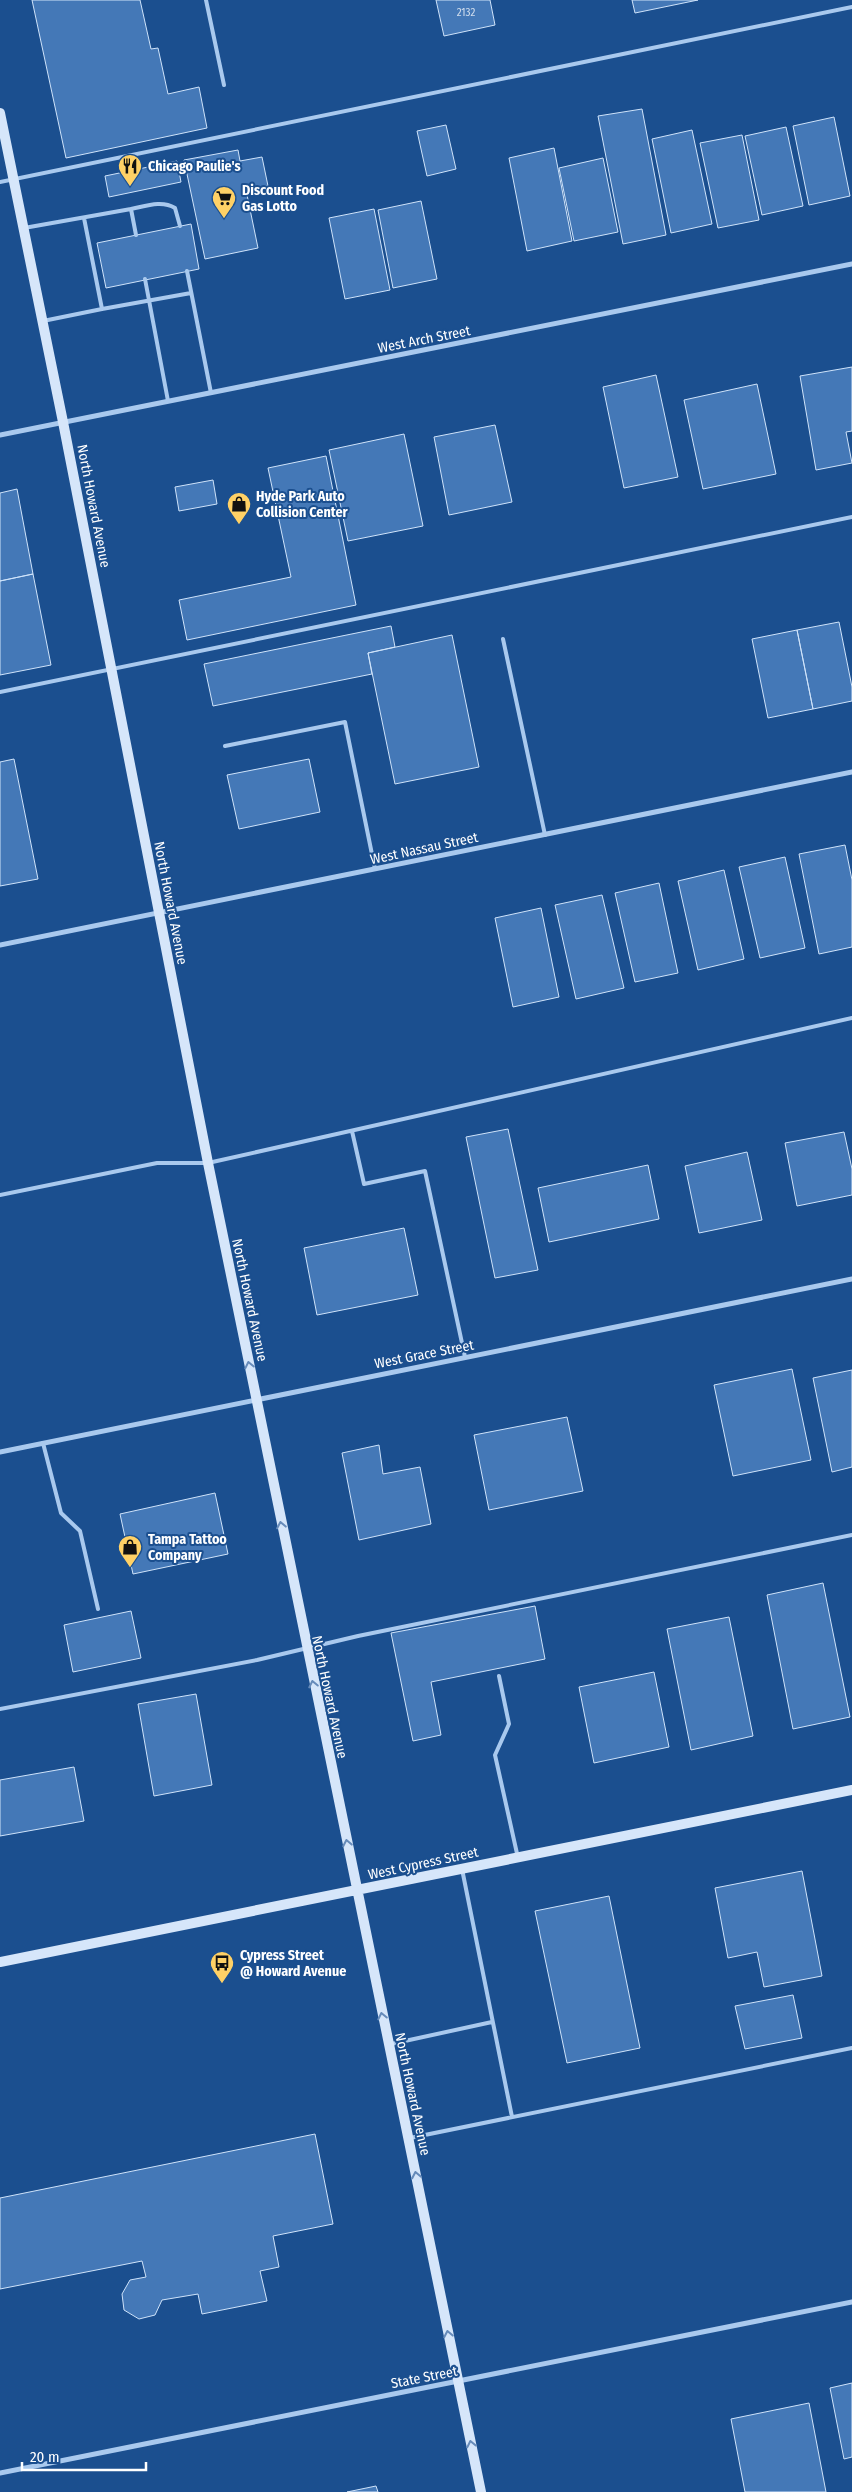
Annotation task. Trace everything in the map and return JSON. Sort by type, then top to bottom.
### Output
[{"type":"main road","name":"North Howard Avenue","points":[[0,113],[63,422],[208,1164],[481,2492]]},
{"type":"main road","name":"West Cypress Street","points":[[0,1962],[852,1790]]},
{"type":"street","name":"West Arch Street","points":[[0,435],[852,264]]},
{"type":"street","name":"West Nassau Street","points":[[0,945],[852,772]]},
{"type":"street","name":"West Grace Street","points":[[0,1452],[852,1279]]},
{"type":"street","name":"State Street","points":[[0,2472],[852,2302]]},
{"type":"lane","points":[[206,0],[224,85]]},
{"type":"lane","points":[[0,182],[852,7]]},
{"type":"lane","points":[[23,228],[162,204],[175,208],[180,226]]},
{"type":"lane","points":[[131,209],[136,235]]},
{"type":"lane","points":[[84,218],[102,310]]},
{"type":"lane","points":[[187,270],[212,393]]},
{"type":"lane","points":[[145,279],[168,401]]},
{"type":"lane","points":[[42,321],[191,293]]},
{"type":"lane","points":[[0,692],[852,517]]},
{"type":"lane","points":[[503,639],[545,835]]},
{"type":"lane","points":[[225,746],[345,722],[375,870]]},
{"type":"lane","points":[[0,1195],[157,1163],[208,1164],[852,1018]]},
{"type":"lane","points":[[352,1131],[364,1184],[425,1171],[466,1357]]},
{"type":"lane","points":[[43,1443],[61,1513],[80,1531],[98,1608]]},
{"type":"lane","points":[[0,1709],[257,1660],[306,1648],[852,1534]]},
{"type":"lane","points":[[498,1676],[509,1724],[495,1755],[518,1858]]},
{"type":"lane","points":[[462,1869],[512,2117]]},
{"type":"lane","points":[[388,2044],[492,2022]]},
{"type":"lane","points":[[408,2138],[852,2048]]},
{"type":"building","points":[[32,0],[140,0],[151,49],[158,48],[168,94],[199,87],[207,128],[66,158]]},
{"type":"building","points":[[436,0],[490,0],[495,25],[444,36]]},
{"type":"building","points":[[632,0],[698,0],[635,13]]},
{"type":"building","points":[[642,109],[666,235],[623,244],[598,116]]},
{"type":"building","points":[[834,117],[850,196],[809,205],[793,126]]},
{"type":"building","points":[[446,125],[456,169],[427,176],[417,131]]},
{"type":"building","points":[[786,127],[803,206],[762,215],[745,136]]},
{"type":"building","points":[[692,130],[712,224],[671,233],[652,139]]},
{"type":"building","points":[[742,135],[759,220],[718,228],[700,143]]},
{"type":"building","points":[[554,148],[572,241],[527,251],[509,158]]},
{"type":"building","name":"Discount Food Gas Lotto","points":[[238,150],[240,161],[262,157],[268,186],[246,190],[258,248],[205,259],[184,160]]},
{"type":"building","points":[[603,158],[618,232],[574,241],[559,168]]},
{"type":"building","points":[[177,161],[181,182],[109,197],[105,176]]},
{"type":"building","points":[[421,201],[437,279],[393,288],[378,210]]},
{"type":"building","points":[[374,209],[390,290],[345,299],[329,218]]},
{"type":"building","points":[[191,224],[199,269],[106,288],[97,243]]},
{"type":"building","points":[[852,367],[852,431],[846,432],[852,463],[816,470],[800,376]]},
{"type":"building","points":[[656,375],[678,477],[624,488],[603,387]]},
{"type":"building","points":[[757,384],[776,474],[703,489],[684,400]]},
{"type":"building","points":[[495,425],[512,502],[449,515],[434,437]]},
{"type":"building","points":[[404,434],[423,526],[348,541],[329,450]]},
{"type":"building","points":[[326,456],[356,605],[187,640],[179,600],[291,577],[268,468]]},
{"type":"building","points":[[213,480],[217,504],[179,511],[175,487]]},
{"type":"building","points":[[17,489],[33,574],[0,581],[0,493]]},
{"type":"building","points":[[33,574],[51,665],[0,675],[0,581]]},
{"type":"building","points":[[839,622],[852,687],[852,701],[813,709],[797,630]]},
{"type":"building","points":[[391,626],[395,647],[368,653],[372,674],[213,706],[204,664]]},
{"type":"building","points":[[797,630],[813,709],[768,718],[752,639]]},
{"type":"building","points":[[452,635],[479,767],[395,784],[368,653]]},
{"type":"building","points":[[14,759],[38,879],[0,886],[0,762]]},
{"type":"building","points":[[309,759],[320,812],[239,829],[227,775]]},
{"type":"building","points":[[845,845],[852,880],[852,947],[819,954],[799,854]]},
{"type":"building","points":[[785,857],[805,948],[760,958],[739,867]]},
{"type":"building","points":[[724,870],[744,959],[698,970],[678,881]]},
{"type":"building","points":[[659,883],[678,973],[635,982],[615,893]]},
{"type":"building","points":[[602,895],[624,988],[576,999],[555,905]]},
{"type":"building","points":[[541,908],[559,997],[513,1007],[495,918]]},
{"type":"building","points":[[508,1129],[538,1270],[495,1278],[466,1137]]},
{"type":"building","points":[[844,1132],[852,1169],[852,1195],[797,1206],[785,1143]]},
{"type":"building","points":[[747,1152],[762,1220],[699,1233],[685,1166]]},
{"type":"building","points":[[648,1165],[659,1219],[549,1242],[538,1188]]},
{"type":"building","points":[[404,1228],[418,1295],[317,1315],[304,1248]]},
{"type":"building","points":[[792,1369],[811,1460],[733,1476],[714,1385]]},
{"type":"building","points":[[852,1370],[852,1467],[832,1472],[813,1378]]},
{"type":"building","points":[[567,1417],[583,1491],[489,1510],[474,1435]]},
{"type":"building","points":[[379,1445],[383,1474],[420,1467],[431,1524],[359,1540],[342,1453]]},
{"type":"building","points":[[215,1493],[228,1554],[133,1574],[120,1514]]},
{"type":"building","points":[[823,1583],[850,1717],[793,1729],[767,1595]]},
{"type":"building","points":[[535,1606],[545,1659],[431,1682],[441,1735],[413,1741],[391,1633]]},
{"type":"building","points":[[131,1611],[141,1658],[73,1672],[64,1625]]},
{"type":"building","points":[[729,1617],[753,1736],[691,1750],[667,1629]]},
{"type":"building","points":[[654,1672],[669,1747],[594,1763],[579,1687]]},
{"type":"building","points":[[196,1694],[212,1785],[154,1796],[138,1704]]},
{"type":"building","points":[[74,1767],[84,1821],[0,1836],[0,1780]]},
{"type":"building","points":[[802,1871],[822,1976],[764,1987],[757,1952],[728,1958],[715,1888]]},
{"type":"building","points":[[609,1896],[640,2048],[567,2063],[535,1911]]},
{"type":"building","points":[[793,1995],[802,2038],[745,2049],[735,2006]]},
{"type":"building","points":[[315,2134],[333,2224],[273,2236],[279,2267],[260,2271],[267,2301],[202,2314],[198,2294],[162,2300],[155,2315],[139,2319],[124,2310],[122,2294],[130,2280],[146,2277],[142,2261],[0,2289],[0,2198]]},
{"type":"building","points":[[852,2383],[852,2457],[844,2459],[830,2388]]},
{"type":"building","points":[[809,2403],[826,2492],[745,2492],[731,2419]]},
{"type":"building","points":[[376,2486],[378,2492],[347,2492]]},
{"type":"place","name":"Chicago Paulie's","points":[[130,187]]},
{"type":"place","name":"Discount Food Gas Lotto","points":[[224,219]]},
{"type":"place","name":"Hyde Park Auto Collision Center","points":[[239,525]]},
{"type":"place","name":"Tampa Tattoo Company","points":[[130,1568]]},
{"type":"place","name":"Cypress Street @ Howard Avenue","points":[[222,1984]]}]
